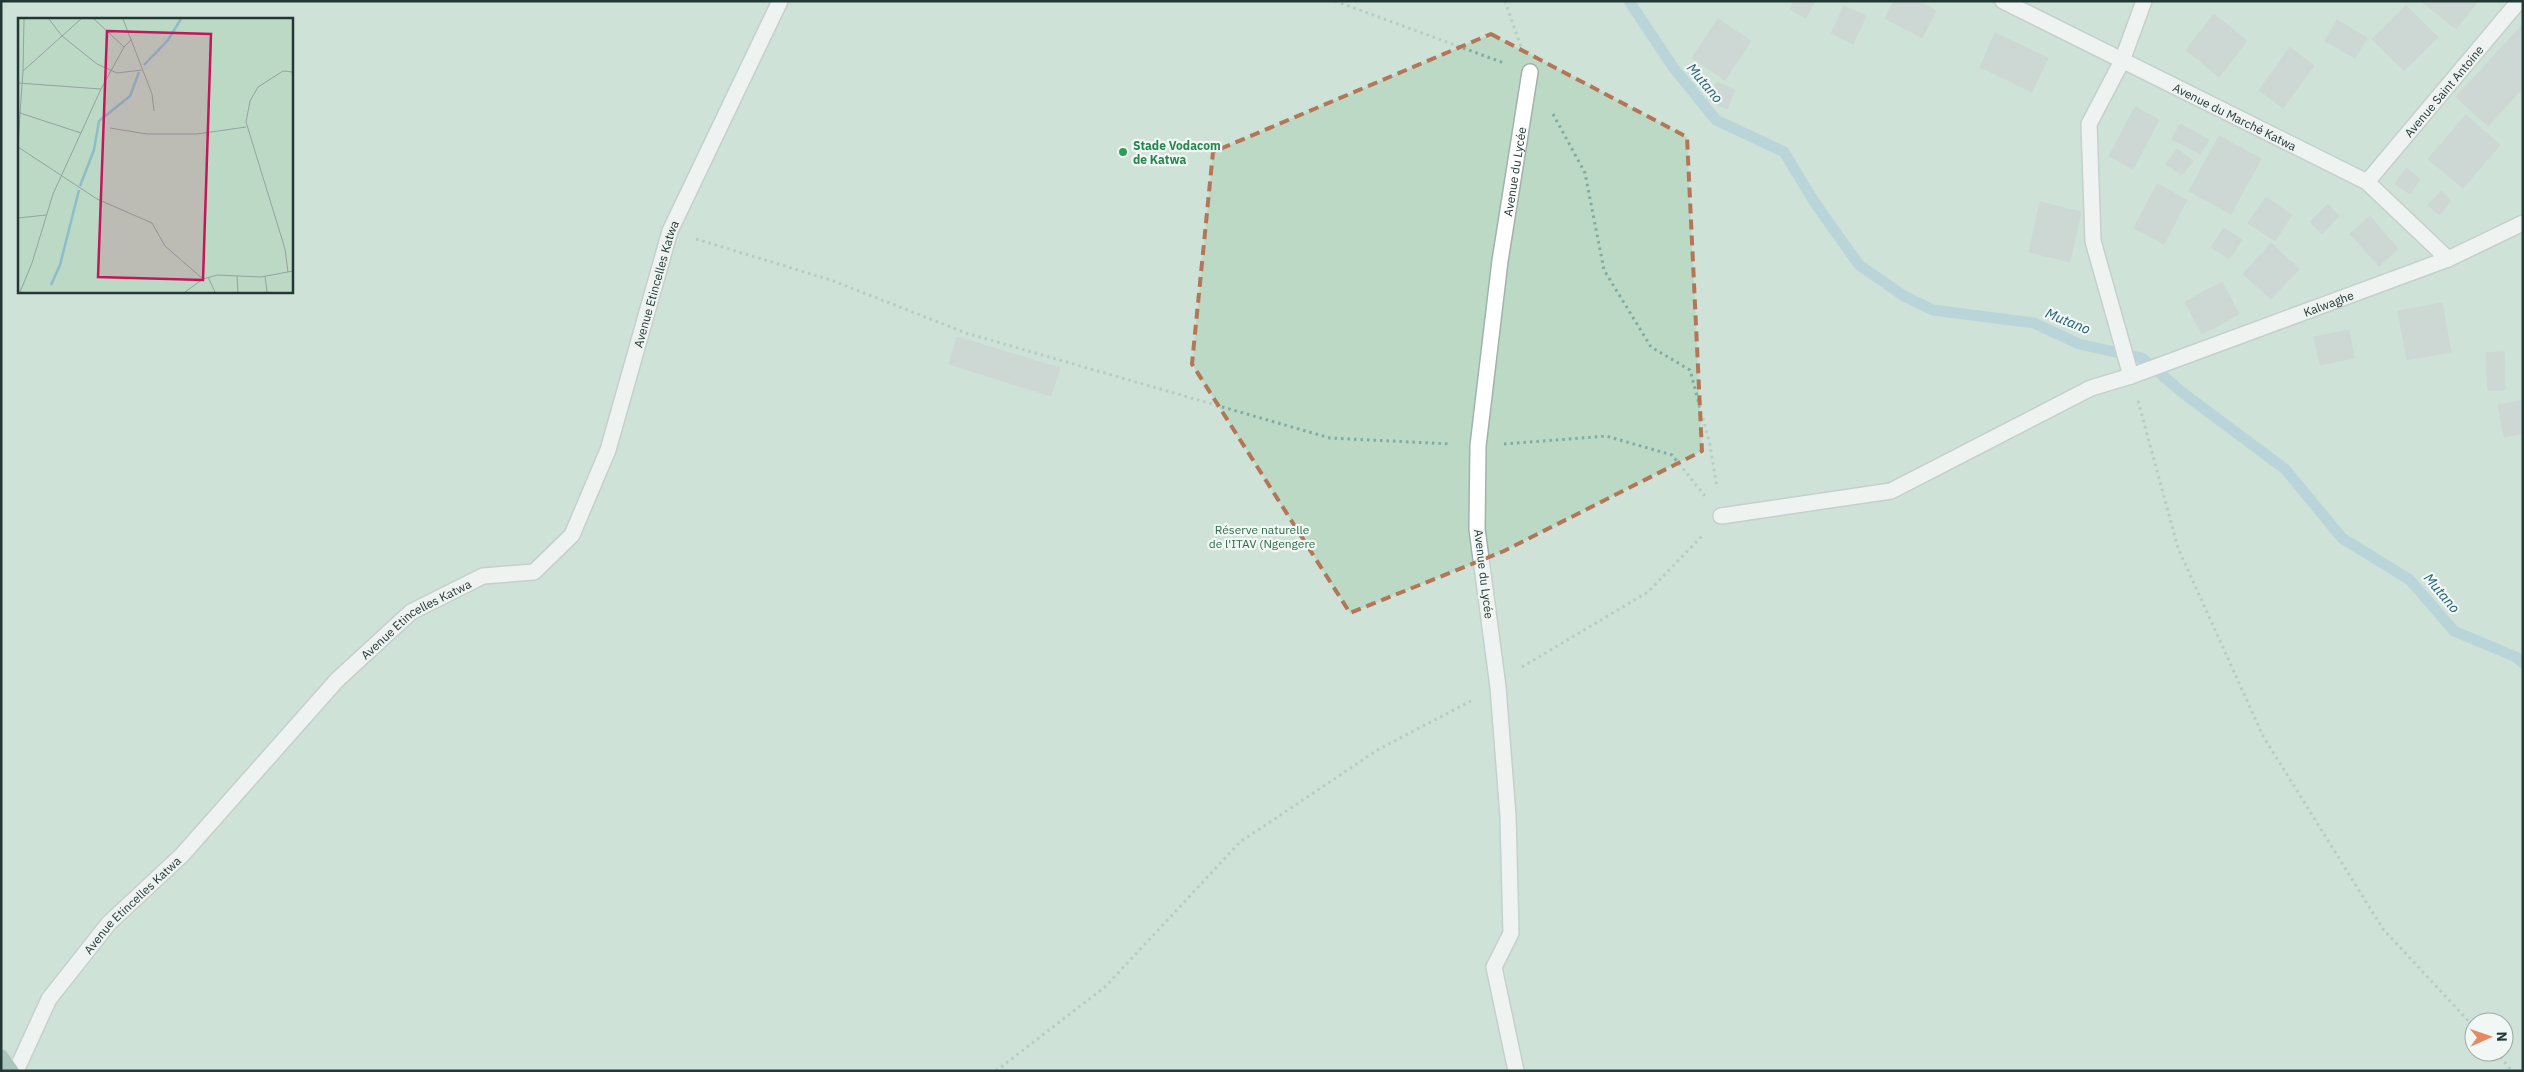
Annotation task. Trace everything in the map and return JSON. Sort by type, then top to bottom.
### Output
[{"type":"main road","points":[[1,1057],[11,1071]]},
{"type":"street","name":"Avenue Etincelles Katwa","points":[[16,1071],[50,999],[109,922],[182,855],[337,680],[411,612],[483,576],[534,572],[572,535],[608,450],[670,231],[780,1]]},
{"type":"street","name":"Avenue du Marché Katwa","points":[[2003,1],[2367,182],[2448,259]]},
{"type":"street","points":[[2131,376],[2093,241],[2089,124],[2122,61],[2144,1]]},
{"type":"street","name":"Avenue Saint Antoine","points":[[2367,182],[2520,1]]},
{"type":"street","name":"Avenue du Lycée","points":[[1516,1071],[1494,966],[1511,933],[1508,816],[1498,687],[1477,528],[1478,446],[1500,261],[1530,72]]},
{"type":"street","name":"Kalwaghe","points":[[1721,516],[1891,492],[2091,388],[2131,376],[2448,259],[2523,222]]},
{"type":"path","points":[[1335,1],[1530,72]]},
{"type":"path","points":[[1505,1],[1530,72],[1584,173],[1604,270],[1650,347],[1690,370],[1710,445],[1721,516]]},
{"type":"path","points":[[670,231],[831,280],[966,333],[1330,438],[1478,446],[1606,436],[1672,455],[1721,516]]},
{"type":"path","points":[[2131,376],[2178,548],[2263,736],[2383,928],[2464,1016]]},
{"type":"path","points":[[996,1071],[1106,986],[1240,842],[1379,749],[1498,687],[1507,676],[1648,592],[1721,516]]},
{"type":"highlighted area","points":[[1491,34],[1687,137],[1702,451],[1504,551],[1350,613],[1192,364],[1213,152]]},
{"type":"green space","name":"Réserve naturelle de l'ITAV (Ngengere","points":[[1,1],[2523,1],[2523,1071],[1,1071]]},
{"type":"building","points":[[1794,1],[1815,1],[1806,18],[1790,9]]},
{"type":"building","points":[[1894,1],[1919,1],[1936,11],[1922,38],[1885,18]]},
{"type":"building","points":[[2421,1],[2478,1],[2456,29]]},
{"type":"building","points":[[2406,5],[2438,37],[2404,71],[2372,39]]},
{"type":"building","points":[[1844,6],[1866,16],[1853,44],[1831,33]]},
{"type":"building","points":[[2214,14],[2247,41],[2219,77],[2186,50]]},
{"type":"building","points":[[1718,19],[1751,41],[1725,80],[1692,58]]},
{"type":"building","points":[[2337,20],[2367,38],[2355,58],[2325,41]]},
{"type":"building","points":[[2523,24],[2523,88],[2488,126],[2456,97]]},
{"type":"building","points":[[1995,33],[2048,58],[2032,92],[1980,67]]},
{"type":"building","points":[[2290,47],[2314,66],[2283,108],[2259,90]]},
{"type":"building","points":[[1717,82],[1735,90],[1727,109],[1708,101]]},
{"type":"building","points":[[2135,107],[2159,120],[2133,169],[2109,156]]},
{"type":"building","points":[[2466,115],[2500,145],[2463,188],[2428,159]]},
{"type":"building","points":[[2180,124],[2209,140],[2200,154],[2172,139]]},
{"type":"building","points":[[2219,136],[2261,159],[2231,214],[2189,191]]},
{"type":"building","points":[[2177,149],[2193,161],[2182,175],[2166,164]]},
{"type":"building","points":[[2406,168],[2420,179],[2410,194],[2395,184]]},
{"type":"building","points":[[2157,184],[2187,200],[2164,244],[2134,228]]},
{"type":"building","points":[[2441,191],[2451,201],[2439,215],[2428,205]]},
{"type":"building","points":[[2266,197],[2292,215],[2275,241],[2248,223]]},
{"type":"building","points":[[2040,202],[2081,212],[2070,262],[2029,252]]},
{"type":"building","points":[[2328,204],[2339,216],[2322,234],[2310,222]]},
{"type":"building","points":[[2370,216],[2398,249],[2379,266],[2350,234]]},
{"type":"building","points":[[2224,228],[2242,240],[2229,259],[2211,247]]},
{"type":"building","points":[[2271,243],[2299,269],[2271,299],[2243,274]]},
{"type":"building","points":[[2222,282],[2239,314],[2202,334],[2185,302]]},
{"type":"building","points":[[2442,303],[2451,352],[2407,360],[2398,311]]},
{"type":"building","points":[[2349,330],[2354,358],[2320,365],[2314,337]]},
{"type":"building","points":[[957,337],[1060,368],[1051,396],[949,364]]},
{"type":"building","points":[[2504,352],[2505,390],[2488,390],[2486,353]]},
{"type":"building","points":[[2523,400],[2523,433],[2504,437],[2498,405]]},
{"type":"waterway","name":"Mutano","points":[[1629,1],[1673,67],[1716,120],[1784,152],[1815,203],[1859,265],[1904,296],[1933,310],[2034,323],[2079,344],[2142,358],[2183,393],[2285,469],[2342,538],[2410,580],[2454,631],[2516,657],[2523,663]]},
{"type":"place","name":"Stade Vodacom de Katwa","points":[[1123,152]]}]
